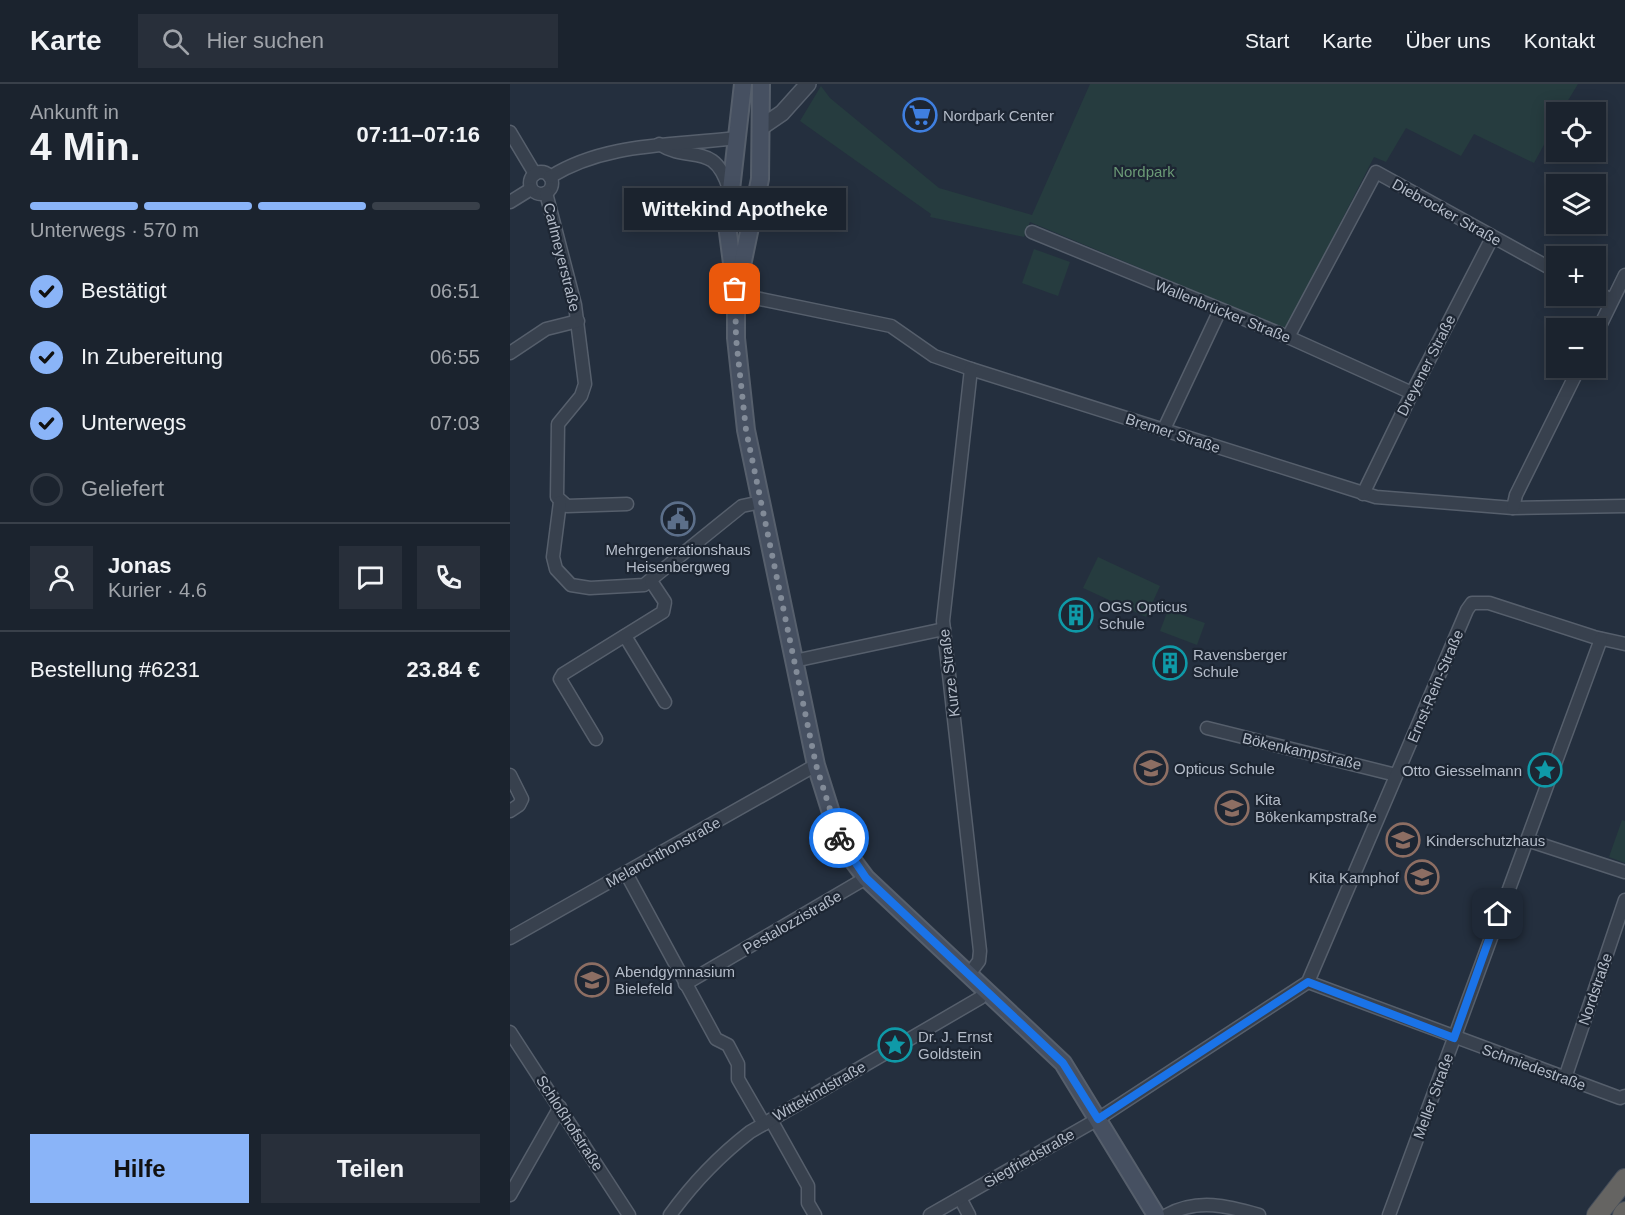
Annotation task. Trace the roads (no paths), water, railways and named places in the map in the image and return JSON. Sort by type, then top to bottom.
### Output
[{"type":"highway","points":[[1598,1215],[1625,1179]]},
{"type":"main road","points":[[742,84],[729,189],[727,225],[736,294],[736,338],[742,400],[816,765],[838,835],[866,878],[970,973],[1063,1063],[1156,1215]]},
{"type":"main road","points":[[736,294],[758,193],[763,126],[761,84]]},
{"type":"main road","points":[[736,138],[763,126]]},
{"type":"street","points":[[763,126],[782,113],[808,84]]},
{"type":"street","points":[[510,132],[535,174]]},
{"type":"street","points":[[550,177],[562,169],[604,155],[659,144],[736,138]]},
{"type":"street","points":[[659,144],[671,152],[707,156],[722,171],[729,189]]},
{"type":"street","points":[[543,172],[550,177],[552,186],[546,193],[538,194],[531,189],[530,180],[535,174],[543,172]]},
{"type":"street","name":"Diebrocker Straße","points":[[1288,338],[1376,172],[1546,266]]},
{"type":"street","points":[[510,202],[531,189]]},
{"type":"street","name":"Carlmeyerstraße","points":[[546,193],[578,321],[585,384],[581,396],[558,424],[557,489],[560,502],[553,557],[556,569],[565,582],[578,588],[639,587],[651,581]]},
{"type":"street","name":"Wallenbrücker Straße","points":[[1032,232],[1288,338],[1412,393]]},
{"type":"street","name":"Dreyener Straße","points":[[1363,494],[1492,238]]},
{"type":"street","points":[[1604,318],[1625,275]]},
{"type":"street","name":"Bremer Straße","points":[[736,294],[893,326],[934,356],[1363,494],[1376,497],[1514,507],[1625,506]]},
{"type":"street","points":[[1606,297],[1612,300]]},
{"type":"street","points":[[1164,429],[1220,310]]},
{"type":"street","name":"Carlmeyerstraße","points":[[510,352],[546,329],[578,321]]},
{"type":"street","name":"Kurze Straße","points":[[970,973],[979,961],[980,951],[944,612],[971,369]]},
{"type":"street","points":[[1514,507],[1516,495],[1574,378]]},
{"type":"street","points":[[560,502],[567,506],[627,504]]},
{"type":"street","points":[[596,739],[560,679],[563,674],[665,610],[664,602],[651,581],[742,506],[761,502]]},
{"type":"street","name":"Ernst-Rein-Straße","points":[[1308,982],[1467,610],[1472,603],[1489,603],[1601,639],[1624,642]]},
{"type":"street","points":[[794,661],[944,629]]},
{"type":"street","points":[[625,636],[664,702]]},
{"type":"street","name":"Meller Straße","points":[[1389,1215],[1601,639]]},
{"type":"street","name":"Bökenkampstraße","points":[[1207,728],[1396,775]]},
{"type":"street","name":"Melanchthonstraße","points":[[510,938],[816,765]]},
{"type":"street","points":[[510,775],[522,799],[519,805],[510,811]]},
{"type":"street","points":[[1527,840],[1625,872]]},
{"type":"street","points":[[626,873],[716,1039],[728,1045],[738,1064],[738,1079],[808,1186],[808,1203],[815,1215]]},
{"type":"street","name":"Pestalozzistraße","points":[[685,984],[866,878]]},
{"type":"street","name":"Nordstraße","points":[[1565,1078],[1625,900]]},
{"type":"street","name":"Schmiedestraße","points":[[1308,982],[1620,1098],[1625,1096]]},
{"type":"street","name":"Siegfriedstraße","points":[[930,1215],[1098,1119],[1308,982]]},
{"type":"street","name":"Wittekindstraße","points":[[670,1215],[690,1187],[726,1151],[768,1122],[980,998],[987,990]]},
{"type":"street","name":"Schloßhofstraße","points":[[510,1032],[629,1215]]},
{"type":"street","points":[[510,1195],[560,1107]]},
{"type":"street","points":[[960,1198],[969,1215]]},
{"type":"street","points":[[1167,1215],[1184,1207],[1215,1204],[1259,1215]]},
{"type":"place","name":"Nordpark Center","points":[[920,115]]},
{"type":"place","name":"Wittekind Apotheke","points":[[735,289]]},
{"type":"place","name":"Mehrgenerationshaus Heisenbergweg","points":[[678,519]]},
{"type":"place","name":"OGS Opticus Schule","points":[[1076,615]]},
{"type":"place","name":"Ravensberger Schule","points":[[1170,663]]},
{"type":"place","name":"Opticus Schule","points":[[1151,768]]},
{"type":"place","name":"Otto Giesselmann","points":[[1545,770]]},
{"type":"place","name":"Kita Bökenkampstraße","points":[[1232,808]]},
{"type":"place","name":"Kinderschutzhaus","points":[[1403,840]]},
{"type":"place","name":"Kita Kamphof","points":[[1422,877]]},
{"type":"place","name":"Abendgymnasium Bielefeld","points":[[592,980]]},
{"type":"place","name":"Dr. J. Ernst Goldstein","points":[[895,1045]]},
{"type":"park label","name":"Nordpark","points":[[1144,171]]}]
